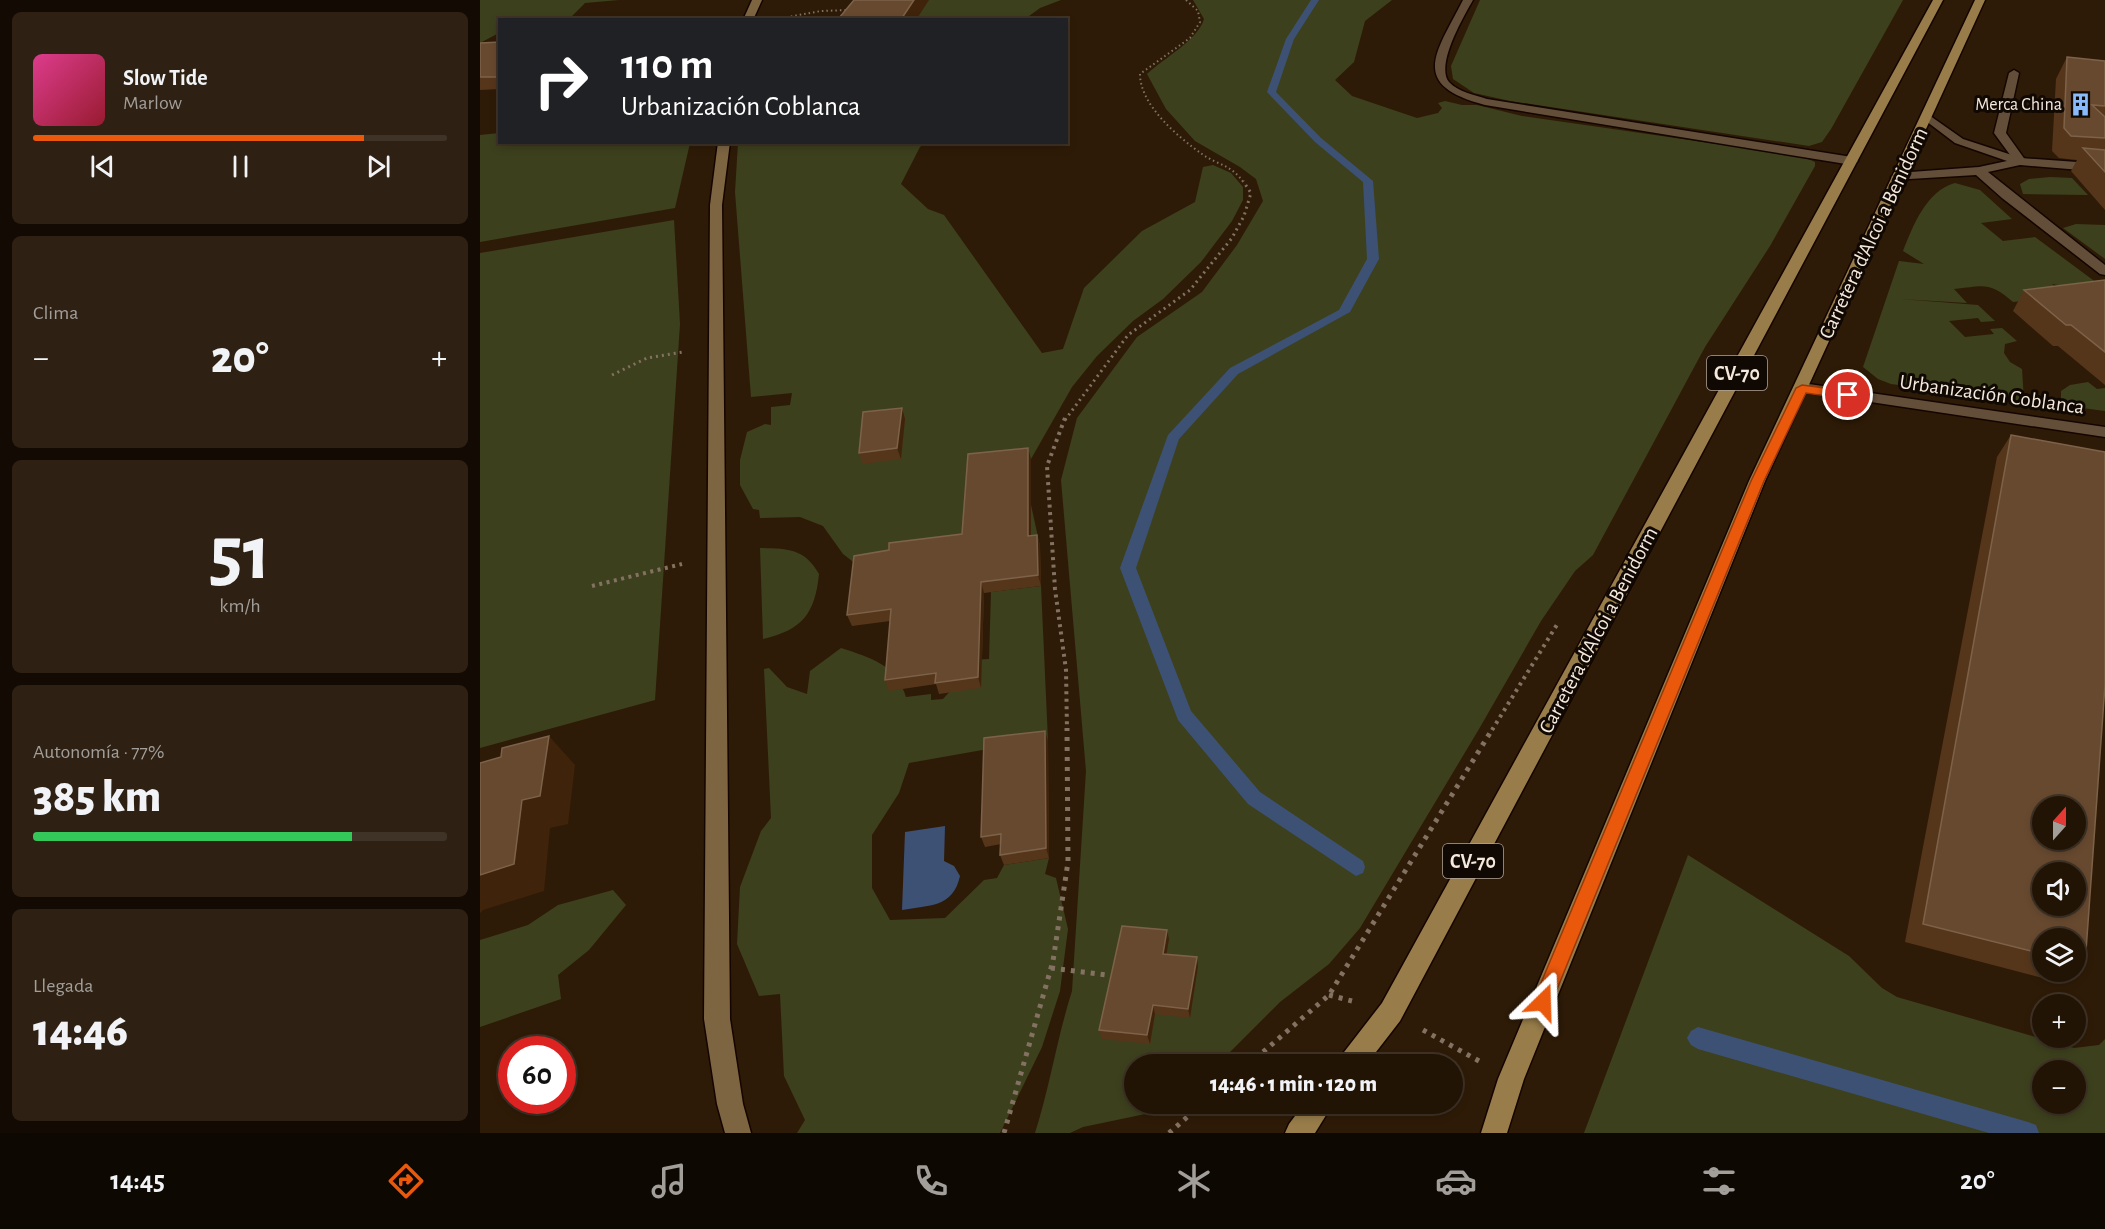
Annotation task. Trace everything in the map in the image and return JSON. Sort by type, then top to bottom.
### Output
[{"type":"main road","points":[[749,18],[757,0]]},
{"type":"main road","name":"Carretera d'Alcoi a Benidorm","points":[[1359,1054],[1391,1012],[1938,0]]},
{"type":"main road","name":"Carretera d'Alcoi a Benidorm","points":[[1494,1133],[1525,1045],[1757,481],[1980,0]]},
{"type":"main road","points":[[724,144],[716,205],[717,1019],[730,1104],[738,1133]]},
{"type":"main road","points":[[1298,1133],[1312,1114]]},
{"type":"street","points":[[1468,0],[1439,61],[1439,76],[1445,84],[1456,91],[1485,102],[1852,161]]},
{"type":"street","points":[[2014,73],[2000,133],[2020,160]]},
{"type":"street","points":[[1926,116],[1959,141],[2020,160],[2105,168]]},
{"type":"street","points":[[1897,177],[1979,171],[2020,160]]},
{"type":"street","points":[[1979,171],[2006,195],[2105,270]]},
{"type":"street","name":"Urbanización Coblanca","points":[[1802,388],[2105,432]]},
{"type":"path","points":[[1004,1133],[1051,968],[1068,862],[1066,670],[1055,589],[1047,466],[1066,417],[1128,335],[1190,290],[1232,238],[1244,216],[1251,193],[1236,171],[1203,154],[1167,126],[1140,85],[1140,74],[1190,38],[1200,22],[1198,11],[1186,0]]},
{"type":"path","points":[[775,18],[821,11],[852,10]]},
{"type":"path","points":[[612,375],[647,358],[716,346]]},
{"type":"path","points":[[591,586],[718,557]]},
{"type":"path","points":[[1261,1054],[1329,995],[1559,621]]},
{"type":"path","points":[[1051,968],[1107,975]]},
{"type":"path","points":[[1169,1133],[1191,1114]]},
{"type":"green space","points":[[480,0],[619,0],[585,3],[572,16],[576,18],[498,18],[498,34],[480,43]]},
{"type":"green space","points":[[923,0],[1061,0],[1040,8],[1026,18],[882,18]]},
{"type":"green space","points":[[1193,0],[1392,0],[1365,21],[1354,62],[1335,80],[1352,96],[1417,118],[1438,113],[1442,108],[1438,103],[1445,101],[1462,105],[1477,105],[1522,116],[1801,156],[1815,162],[1815,166],[1770,246],[1705,347],[1593,555],[1575,571],[1541,621],[1360,928],[1329,964],[1280,1002],[1228,1054],[1124,1054],[1124,1114],[1145,1114],[1083,1127],[1070,1133],[1035,1133],[1072,991],[1086,771],[1061,480],[1077,418],[1137,337],[1202,292],[1237,245],[1263,201],[1256,179],[1195,141],[1166,109],[1147,74],[1188,41],[1201,27],[1204,19]]},
{"type":"green space","points":[[1480,0],[1903,0],[1831,129],[1822,142],[1809,146],[1510,101],[1474,93],[1453,79],[1451,66]]},
{"type":"green space","points":[[498,133],[498,144],[690,144],[675,208],[480,242],[480,135]]},
{"type":"green space","points":[[738,144],[924,144],[901,184],[928,209],[944,215],[1042,353],[1063,349],[1084,288],[1142,231],[1195,202],[1203,167],[1213,165],[1231,173],[1243,187],[1243,200],[1232,221],[1201,262],[1163,299],[1133,321],[1097,356],[1072,387],[1031,459],[1031,505],[1040,546],[861,568],[843,554],[823,526],[800,517],[760,518],[759,510],[753,509],[740,485],[740,460],[747,432],[765,424],[771,425],[771,407],[790,405],[792,393],[751,397],[735,192]]},
{"type":"green space","points":[[2072,178],[2088,195],[2023,194],[2020,184],[2029,179]]},
{"type":"green space","points":[[1955,183],[1980,190],[2012,219],[1981,223],[2003,241],[2035,237],[2101,286],[2092,291],[2052,284],[2054,286],[2041,299],[2013,302],[1992,288],[1980,286],[1954,289],[1967,303],[1900,299],[1978,305],[1995,321],[1981,322],[1978,318],[1949,321],[1965,337],[1994,334],[1990,329],[2002,328],[2017,341],[2005,344],[2004,353],[2010,362],[2022,369],[2024,401],[1891,384],[1878,379],[1863,367],[1899,261],[1924,264],[1903,251],[1916,221],[1928,201],[1936,193]]},
{"type":"green space","points":[[674,220],[680,324],[655,700],[480,748],[480,253]]},
{"type":"green space","points":[[2076,224],[2105,225],[2105,259],[2063,228]]},
{"type":"green space","points":[[2088,382],[2097,389],[2105,388],[2105,411],[2067,406],[2061,398],[2061,391],[2070,385]]},
{"type":"green space","points":[[760,548],[787,550],[801,555],[813,565],[819,574],[814,600],[804,618],[788,631],[763,639]]},
{"type":"green space","points":[[1041,586],[1048,741],[909,763],[899,793],[872,835],[872,888],[890,920],[945,918],[984,880],[997,878],[1004,865],[1049,858],[1045,874],[1056,878],[1068,929],[1060,991],[1042,1047],[1000,1133],[797,1133],[805,1120],[784,1076],[780,994],[759,996],[737,944],[740,887],[761,831],[771,818],[764,669],[769,668],[787,687],[807,694],[810,671],[841,648],[872,659],[889,670],[902,686],[906,697],[931,694],[931,700],[943,699],[963,677],[972,660],[989,659],[991,592]]},
{"type":"green space","points":[[1688,855],[1849,956],[1882,988],[1897,997],[2032,1036],[2032,1048],[2086,1048],[2099,1045],[2105,1039],[2105,1133],[1584,1133]]},
{"type":"green space","points":[[613,890],[626,905],[589,950],[558,975],[561,999],[480,1027],[480,940],[528,925],[558,905]]},
{"type":"water","points":[[945,826],[944,861],[954,866],[960,876],[957,886],[946,900],[902,910],[905,832]]},
{"type":"building","points":[[854,0],[914,0],[902,18],[839,18]]},
{"type":"building","points":[[498,42],[498,77],[480,77],[480,43]]},
{"type":"building","points":[[2067,57],[2105,61],[2105,106],[2092,105],[2105,117],[2105,138],[2071,136],[2064,128]]},
{"type":"building","points":[[2083,148],[2105,150],[2105,172]]},
{"type":"building","points":[[2105,280],[2105,352],[2071,325],[2066,325],[2024,290]]},
{"type":"building","points":[[902,408],[897,448],[859,453],[863,412]]},
{"type":"building","points":[[2011,435],[2105,452],[2105,685],[2086,951],[2086,928],[2032,928],[2032,951],[1923,924]]},
{"type":"building","points":[[1028,448],[1028,536],[1037,535],[1038,575],[981,582],[978,677],[935,683],[936,673],[885,680],[891,609],[847,615],[854,556],[889,550],[889,543],[962,534],[968,454]]},
{"type":"building","points":[[1045,731],[1046,848],[1000,855],[1001,834],[981,837],[984,738]]},
{"type":"building","points":[[549,736],[540,796],[522,800],[514,864],[480,875],[480,763],[501,757],[502,748]]},
{"type":"building","points":[[1122,926],[1167,930],[1163,954],[1197,957],[1188,1009],[1153,1005],[1147,1035],[1099,1030]]},
{"type":"waterway","points":[[1315,0],[1290,39],[1271,92],[1318,140],[1368,181],[1373,259],[1344,312],[1234,371],[1173,438],[1128,568],[1184,715],[1254,798],[1356,867]]},
{"type":"waterway","points":[[1698,1038],[2028,1133]]},
{"type":"place","name":"Merca China","points":[[2080,104]]},
{"type":"route","points":[[1543,1002],[1757,481],[1802,388],[1848,395]]}]
